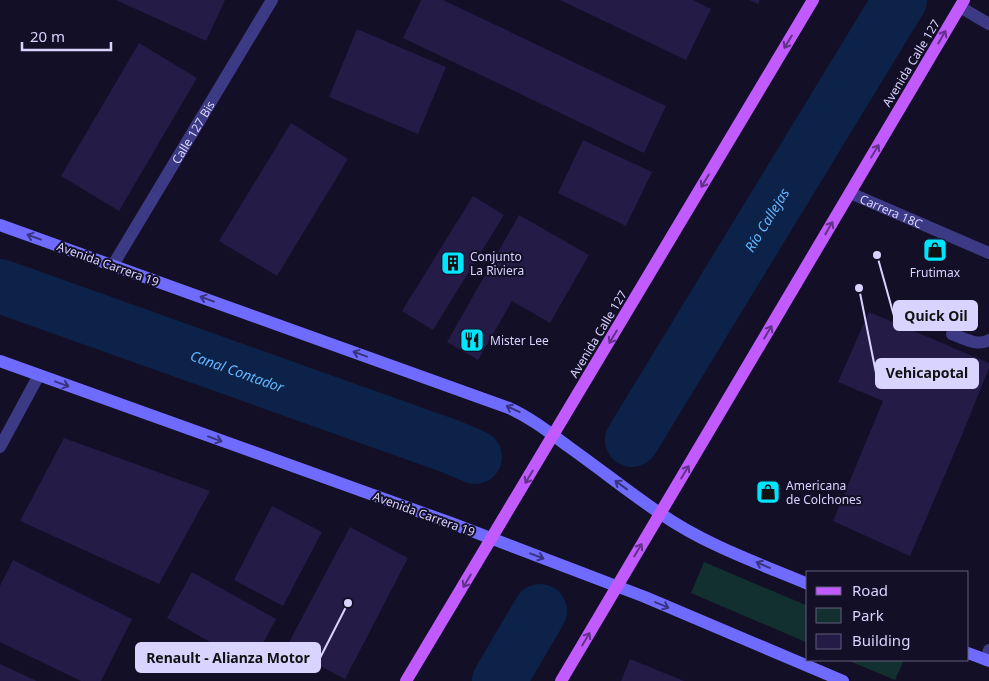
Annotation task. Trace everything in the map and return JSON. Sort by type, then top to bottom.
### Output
[{"type":"main road","name":"Avenida Calle 127","points":[[406,681],[813,0]]},
{"type":"main road","name":"Avenida Calle 127","points":[[561,681],[962,3]]},
{"type":"main road","name":"Avenida Carrera 19","points":[[0,225],[493,401],[522,414],[685,530],[806,583]]},
{"type":"main road","name":"Avenida Carrera 19","points":[[0,361],[451,523],[617,586],[843,681]]},
{"type":"main road","points":[[969,652],[988,657]]},
{"type":"street","name":"Calle 127 Bis","points":[[113,266],[272,0]]},
{"type":"street","points":[[962,3],[989,24]]},
{"type":"street","name":"Carrera 18C","points":[[850,193],[989,253]]},
{"type":"street","points":[[952,334],[977,343],[985,343],[989,340]]},
{"type":"street","points":[[0,447],[39,375]]},
{"type":"green space","points":[[704,562],[806,605],[806,642],[691,593]]},
{"type":"green space","points":[[849,661],[904,661],[895,680]]},
{"type":"building","points":[[116,0],[225,0],[206,41]]},
{"type":"building","points":[[421,0],[443,0],[666,106],[644,153],[403,38]]},
{"type":"building","points":[[560,0],[693,0],[711,9],[686,60]]},
{"type":"building","points":[[749,0],[760,0],[758,4]]},
{"type":"building","points":[[357,29],[446,67],[418,134],[329,97]]},
{"type":"building","points":[[139,43],[197,78],[119,211],[61,176]]},
{"type":"building","points":[[291,123],[348,159],[277,276],[219,241]]},
{"type":"building","points":[[583,140],[652,172],[626,226],[558,193]]},
{"type":"building","name":"Conjunto La Riviera","points":[[473,196],[504,215],[433,330],[402,311]]},
{"type":"building","points":[[519,215],[589,255],[550,323],[512,301],[478,360],[447,342]]},
{"type":"building","points":[[869,312],[989,363],[989,368],[962,435],[910,556],[833,521],[883,401],[838,382]]},
{"type":"building","points":[[64,438],[210,491],[159,584],[20,521]]},
{"type":"building","points":[[272,506],[322,532],[283,606],[234,580]]},
{"type":"building","points":[[350,527],[408,558],[345,679],[286,648]]},
{"type":"building","points":[[13,560],[132,619],[101,681],[81,681],[0,642],[0,586]]},
{"type":"building","points":[[192,572],[276,619],[251,665],[167,618]]},
{"type":"building","points":[[630,659],[684,681],[621,681]]},
{"type":"building","points":[[0,664],[37,681],[0,681]]},
{"type":"waterway","name":"Río Callejas","points":[[632,440],[900,0]]},
{"type":"waterway","name":"Canal Contador","points":[[0,286],[452,447],[475,457]]},
{"type":"waterway","name":"Río Callejas","points":[[499,681],[540,611]]},
{"type":"place","name":"Frutimax","points":[[935,250]]},
{"type":"place","name":"Quick Oil","points":[[877,255]]},
{"type":"place","name":"Conjunto La Riviera","points":[[453,263]]},
{"type":"place","name":"Vehicapotal","points":[[859,288]]},
{"type":"place","name":"Mister Lee","points":[[472,340]]},
{"type":"place","name":"Americana de Colchones","points":[[768,492]]},
{"type":"place","name":"Renault - Alianza Motor","points":[[348,603]]}]
